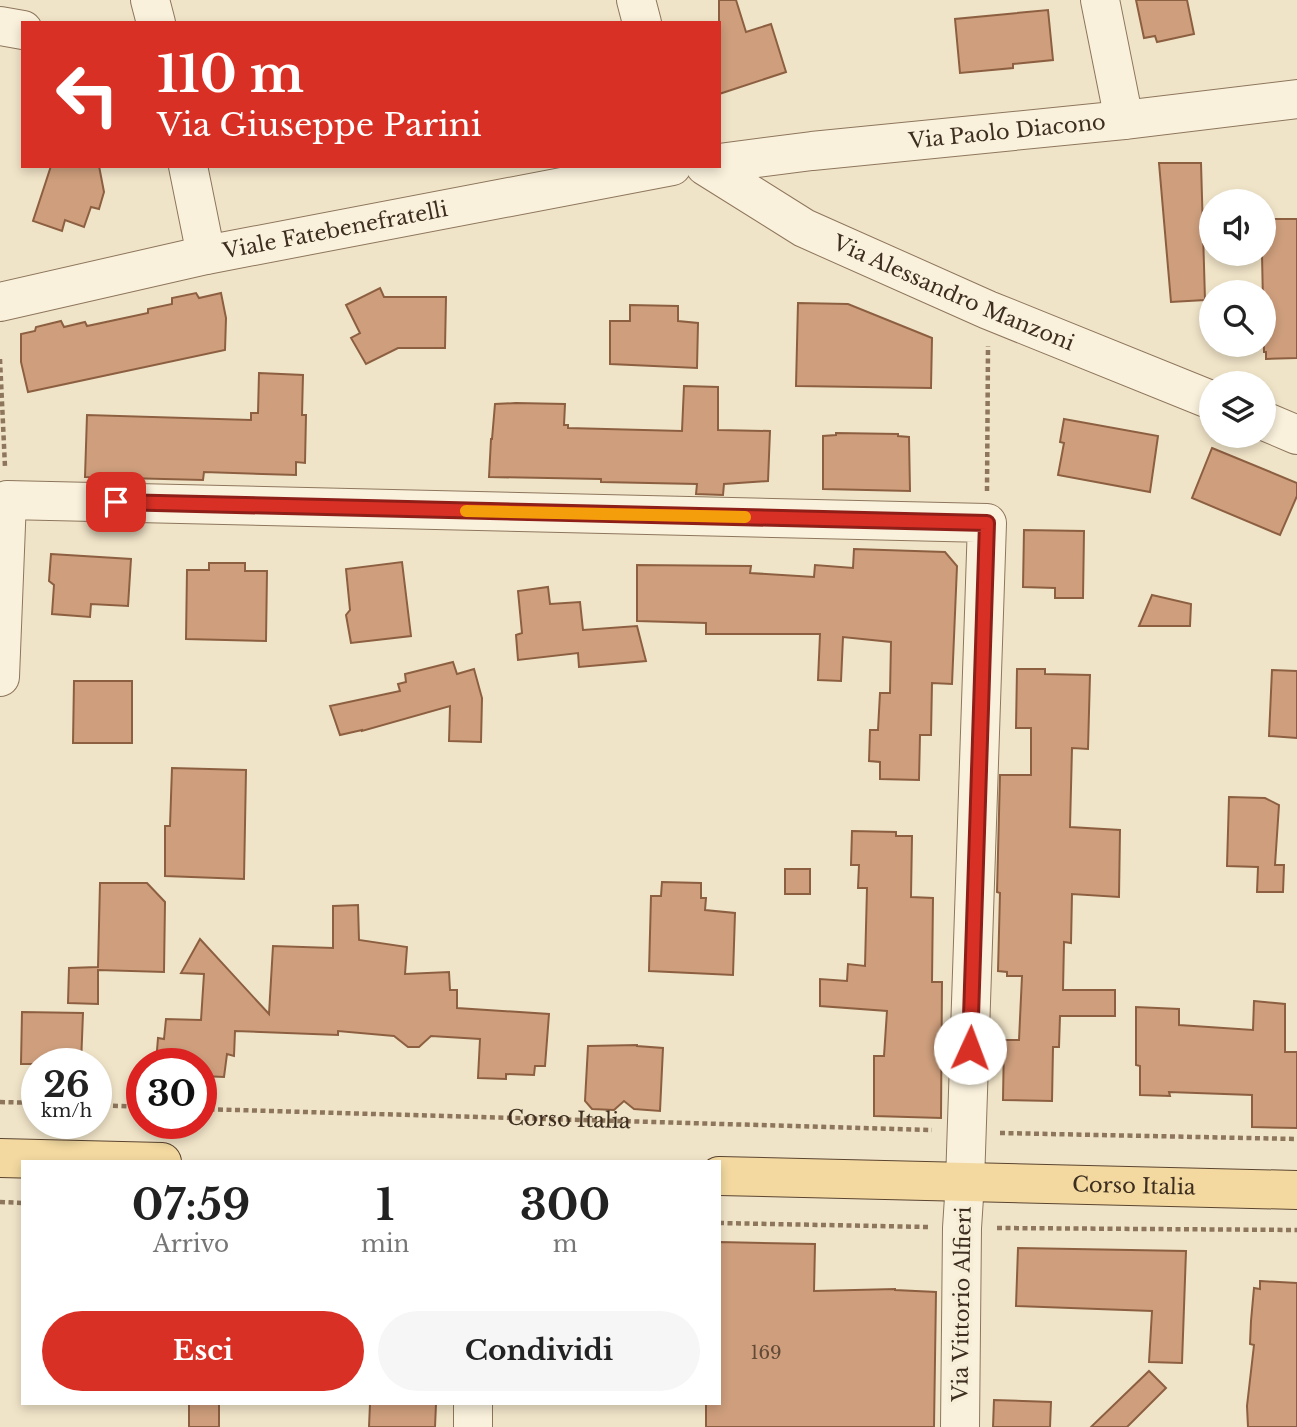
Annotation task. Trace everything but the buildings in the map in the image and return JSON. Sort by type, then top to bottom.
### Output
[{"type":"main road","points":[[0,1158],[81,1160]]},
{"type":"main road","name":"Corso Italia","points":[[721,1176],[1297,1190]]},
{"type":"street","points":[[150,0],[155,21]]},
{"type":"street","points":[[636,0],[641,21]]},
{"type":"street","points":[[1100,0],[1124,120]]},
{"type":"street","points":[[0,26],[21,30]]},
{"type":"street","name":"Via Paolo Diacono","points":[[721,163],[1297,99]]},
{"type":"street","points":[[188,168],[206,255]]},
{"type":"street","name":"Viale Fatebenefratelli","points":[[0,302],[206,255],[662,168]]},
{"type":"street","name":"Via Alessandro Manzoni","points":[[708,168],[804,228],[988,310],[1199,395]]},
{"type":"street","points":[[1276,426],[1297,435]]},
{"type":"street","points":[[0,677],[7,500],[987,523]]},
{"type":"street","name":"Via Vittorio Alfieri","points":[[960,1427],[962,1228],[987,523]]},
{"type":"street","points":[[473,1405],[473,1427]]},
{"type":"path","points":[[987,523],[988,310]]},
{"type":"path","points":[[0,359],[7,500]]},
{"type":"path","points":[[0,1102],[21,1103]]},
{"type":"path","name":"Corso Italia","points":[[217,1109],[936,1130]]},
{"type":"path","points":[[993,1132],[1297,1139]]},
{"type":"path","points":[[1,1203],[21,1203]]},
{"type":"path","points":[[721,1223],[932,1227]]},
{"type":"path","name":"Corso Italia","points":[[997,1228],[1297,1230]]},
{"type":"slow traffic","points":[[466,511],[745,517]]},
{"type":"route","points":[[116,502],[987,523],[970,1048]]}]
